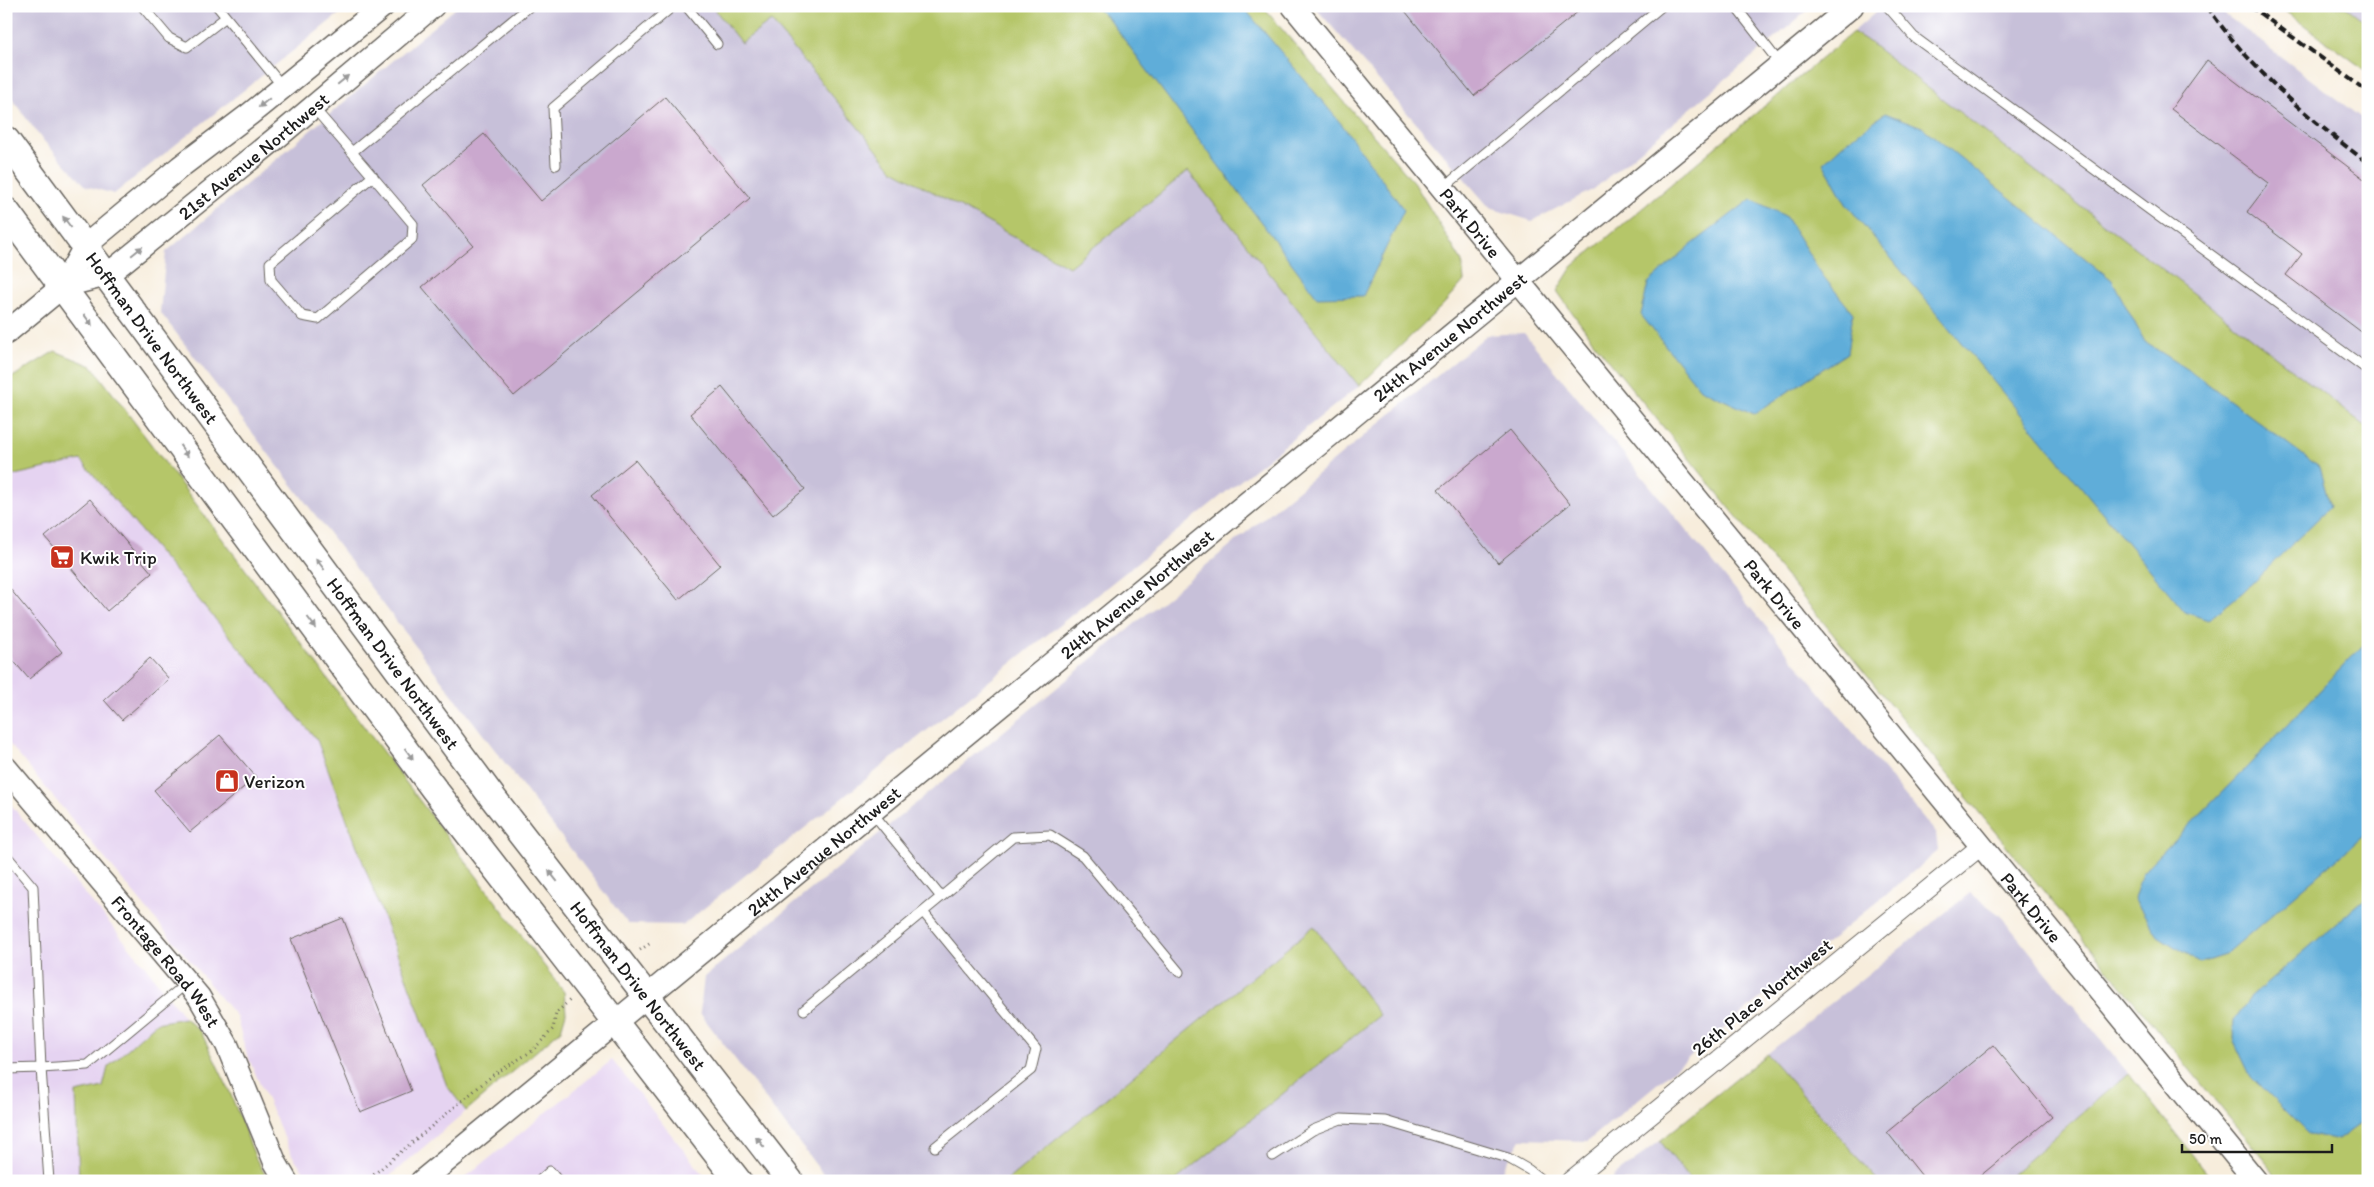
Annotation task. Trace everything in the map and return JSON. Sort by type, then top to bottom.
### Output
[{"type":"main road","name":"Hoffman Drive Northwest","points":[[6,140],[493,798],[790,1181]]},
{"type":"main road","points":[[6,210],[434,789],[738,1181]]},
{"type":"street","name":"21st Avenue Northwest","points":[[6,333],[63,286],[85,246],[383,6]]},
{"type":"street","name":"21st Avenue Northwest","points":[[63,286],[107,275],[432,6]]},
{"type":"street","name":"Park Drive","points":[[1293,6],[2256,1181]]},
{"type":"street","name":"24th Avenue Northwest","points":[[422,1181],[613,1022],[1852,6]]},
{"type":"street","name":"Frontage Road West","points":[[6,768],[204,1005],[223,1038],[275,1162],[286,1181]]},
{"type":"street","name":"26th Place Northwest","points":[[1570,1181],[1981,846]]},
{"type":"lane","points":[[142,6],[168,38],[187,47],[226,16]]},
{"type":"lane","points":[[217,6],[283,87]]},
{"type":"lane","points":[[352,152],[530,6]]},
{"type":"lane","points":[[556,165],[553,108],[673,6]]},
{"type":"lane","points":[[686,6],[716,44]]},
{"type":"lane","points":[[1443,188],[1662,6]]},
{"type":"lane","points":[[1735,6],[1781,65]]},
{"type":"lane","points":[[1887,6],[1914,36],[2368,370]]},
{"type":"lane","points":[[313,106],[373,176],[413,224],[412,239],[318,319],[302,316],[271,280],[270,263],[373,176]]},
{"type":"lane","points":[[871,811],[941,896]]},
{"type":"lane","points":[[804,1010],[1013,837],[1050,835],[1083,856],[1179,972]]},
{"type":"lane","points":[[6,855],[33,887],[41,1068],[49,1181]]},
{"type":"lane","points":[[923,912],[1036,1049],[1031,1070],[935,1147]]},
{"type":"lane","points":[[6,1069],[88,1065],[187,983]]},
{"type":"lane","points":[[1273,1156],[1313,1130],[1341,1119],[1385,1121],[1508,1158],[1529,1170],[1543,1181]]},
{"type":"lane","points":[[539,1181],[550,1171],[558,1181]]},
{"type":"path","points":[[621,964],[652,942]]},
{"type":"path","points":[[366,1181],[493,1074],[532,1051],[553,1029],[556,1013],[565,1003],[588,989]]},
{"type":"shaded area","points":[[6,6],[349,6],[114,194],[86,186],[41,138],[6,91]]},
{"type":"shaded area","points":[[458,6],[712,6],[741,42],[771,20],[893,170],[1069,267],[1188,171],[1359,386],[683,925],[628,924],[160,312],[166,252]]},
{"type":"shaded area","points":[[1314,6],[1813,6],[1594,189],[1532,221],[1490,208]]},
{"type":"shaded area","points":[[1883,6],[2214,6],[2368,123],[2368,428],[1866,40],[1853,32]]},
{"type":"shaded area","points":[[2345,6],[2368,6],[2368,24]]},
{"type":"shaded area","points":[[1524,333],[1936,833],[1938,851],[1588,1141],[1521,1139],[1496,1181],[1175,1181],[1380,1015],[1314,926],[1006,1181],[828,1181],[700,1013],[704,977],[1487,335]]},
{"type":"shaded area","points":[[81,460],[317,740],[447,1086],[466,1111],[384,1181],[311,1181],[292,1155],[247,1055],[236,1016],[6,740],[6,477]]},
{"type":"shaded area","points":[[6,799],[142,962],[185,1018],[156,1023],[108,1067],[103,1087],[76,1093],[79,1181],[6,1181]]},
{"type":"shaded area","points":[[1970,893],[2000,915],[2128,1073],[2004,1181],[1878,1181],[1767,1054]]},
{"type":"shaded area","points":[[612,1060],[708,1181],[461,1181]]},
{"type":"shaded area","points":[[1660,1141],[1691,1181],[1613,1181],[1613,1177]]},
{"type":"green space","points":[[712,6],[1262,6],[1415,184],[1462,262],[1464,281],[1442,306],[1359,386],[1188,171],[1069,267],[893,170],[771,21],[741,43]]},
{"type":"green space","points":[[2278,6],[2345,6],[2368,24],[2368,72]]},
{"type":"green space","points":[[1853,32],[1866,40],[2368,428],[2368,1176],[2361,1181],[2281,1181],[1592,340],[1557,291],[1572,267]]},
{"type":"green space","points":[[55,351],[92,366],[564,992],[566,1013],[561,1030],[466,1111],[447,1086],[317,740],[81,460],[6,477],[6,381]]},
{"type":"green space","points":[[1314,926],[1380,1015],[1175,1181],[1006,1181]]},
{"type":"green space","points":[[185,1018],[201,1032],[229,1090],[256,1159],[269,1181],[79,1181],[76,1093],[103,1087],[108,1067],[156,1023]]},
{"type":"green space","points":[[1767,1054],[1878,1181],[1691,1181],[1660,1141]]},
{"type":"green space","points":[[2128,1073],[2213,1181],[2004,1181]]},
{"type":"water","points":[[1094,6],[1241,6],[1245,9],[1343,126],[1404,210],[1363,296],[1317,297],[1108,18]]},
{"type":"water","points":[[1885,113],[1922,127],[2112,280],[2145,342],[2192,372],[2319,467],[2330,507],[2243,592],[2208,620],[2185,612],[1846,204],[1823,163],[1846,142]]},
{"type":"water","points":[[1751,199],[1785,216],[1823,276],[1853,313],[1847,353],[1754,414],[1700,389],[1641,315],[1648,283],[1690,246]]},
{"type":"water","points":[[2368,640],[2368,832],[2225,955],[2200,963],[2158,936],[2134,899],[2142,873],[2249,765]]},
{"type":"water","points":[[2368,896],[2368,1118],[2338,1140],[2307,1133],[2251,1077],[2233,1039],[2234,1020],[2250,998]]},
{"type":"building","points":[[1401,6],[1585,6],[1474,96]]},
{"type":"building","points":[[2207,60],[2368,182],[2368,337],[2286,275],[2302,254],[2247,212],[2269,183],[2171,109]]},
{"type":"building","points":[[665,97],[750,198],[514,396],[422,287],[473,245],[423,185],[484,134],[541,201]]},
{"type":"building","points":[[722,387],[805,489],[773,515],[690,414]]},
{"type":"building","points":[[1510,430],[1570,504],[1498,563],[1438,490]]},
{"type":"building","points":[[635,460],[720,565],[678,600],[592,495]]},
{"type":"building","points":[[90,499],[152,573],[107,611],[45,537]]},
{"type":"building","points":[[6,584],[62,652],[29,679],[6,652]]},
{"type":"building","points":[[150,658],[169,679],[122,720],[104,700]]},
{"type":"building","points":[[220,735],[256,777],[190,832],[154,790]]},
{"type":"building","points":[[343,918],[411,1091],[360,1112],[291,939]]},
{"type":"building","points":[[1993,1045],[2052,1117],[1974,1181],[1926,1181],[1887,1132]]},
{"type":"railway","points":[[2207,6],[2241,50],[2281,91],[2323,128],[2368,163]]},
{"type":"railway","points":[[2250,6],[2368,92]]},
{"type":"place","name":"Kwik Trip","points":[[62,557]]},
{"type":"place","name":"Verizon","points":[[227,781]]}]
